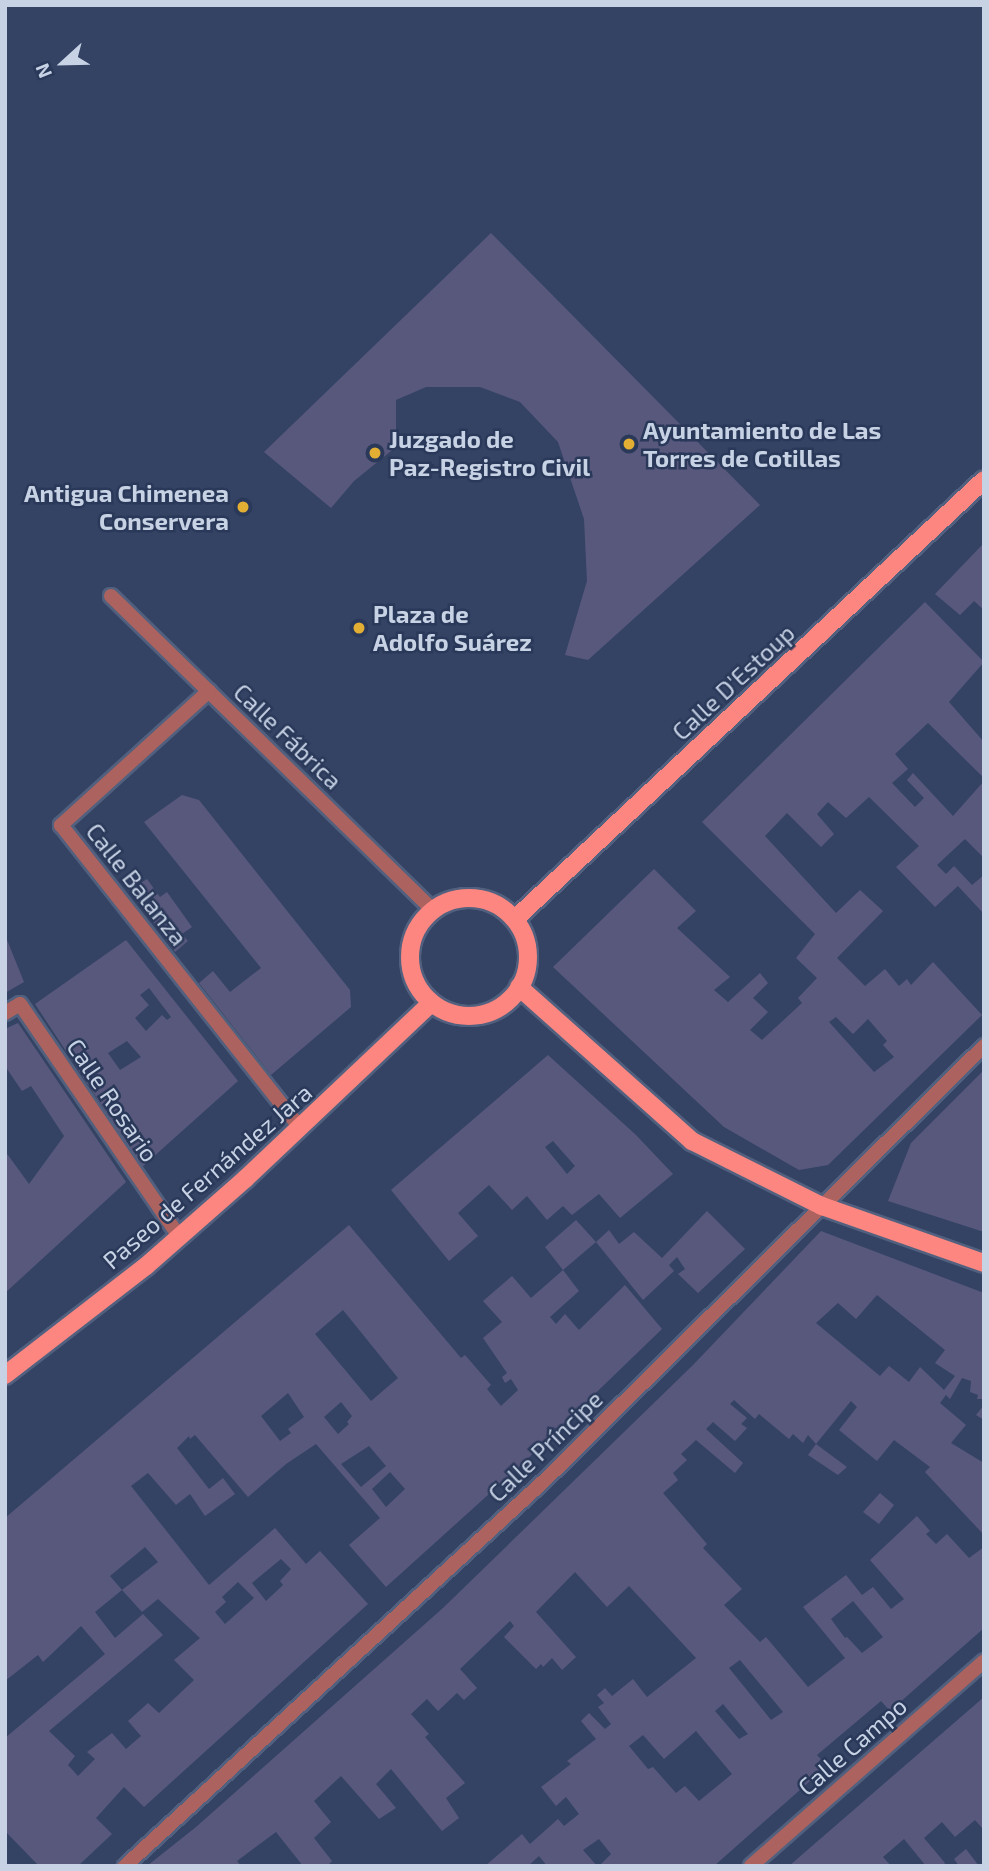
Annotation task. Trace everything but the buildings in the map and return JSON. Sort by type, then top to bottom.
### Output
[{"type":"main road","name":"Calle D'Estoup","points":[[515,919],[984,480]]},
{"type":"main road","points":[[461,898],[481,899],[500,906],[515,919],[525,937],[528,956],[519,987],[502,1007],[484,1015],[456,1014],[431,1003],[418,988],[411,970],[409,950],[415,931],[433,910],[461,898]]},
{"type":"main road","points":[[519,987],[692,1141],[822,1206],[984,1263]]},
{"type":"main road","name":"Paseo de Fernández Jara","points":[[5,1375],[179,1236],[300,1128],[431,1003]]},
{"type":"street","name":"Calle Fábrica","points":[[111,596],[433,910]]},
{"type":"street","name":"Calle Balanza","points":[[209,691],[61,825],[300,1128]]},
{"type":"street","name":"Calle Rosario","points":[[5,1013],[20,1004],[179,1236]]},
{"type":"street","name":"Calle Príncipe","points":[[125,1866],[544,1481],[984,1046]]},
{"type":"street","name":"Calle Campo","points":[[751,1866],[984,1661]]},
{"type":"place","name":"Ayuntamiento de Las Torres de Cotillas","points":[[629,444]]},
{"type":"place","name":"Juzgado de Paz-Registro Civil","points":[[375,453]]},
{"type":"place","name":"Antigua Chimenea Conservera","points":[[243,507]]},
{"type":"place","name":"Plaza de Adolfo Suárez","points":[[359,628]]}]
